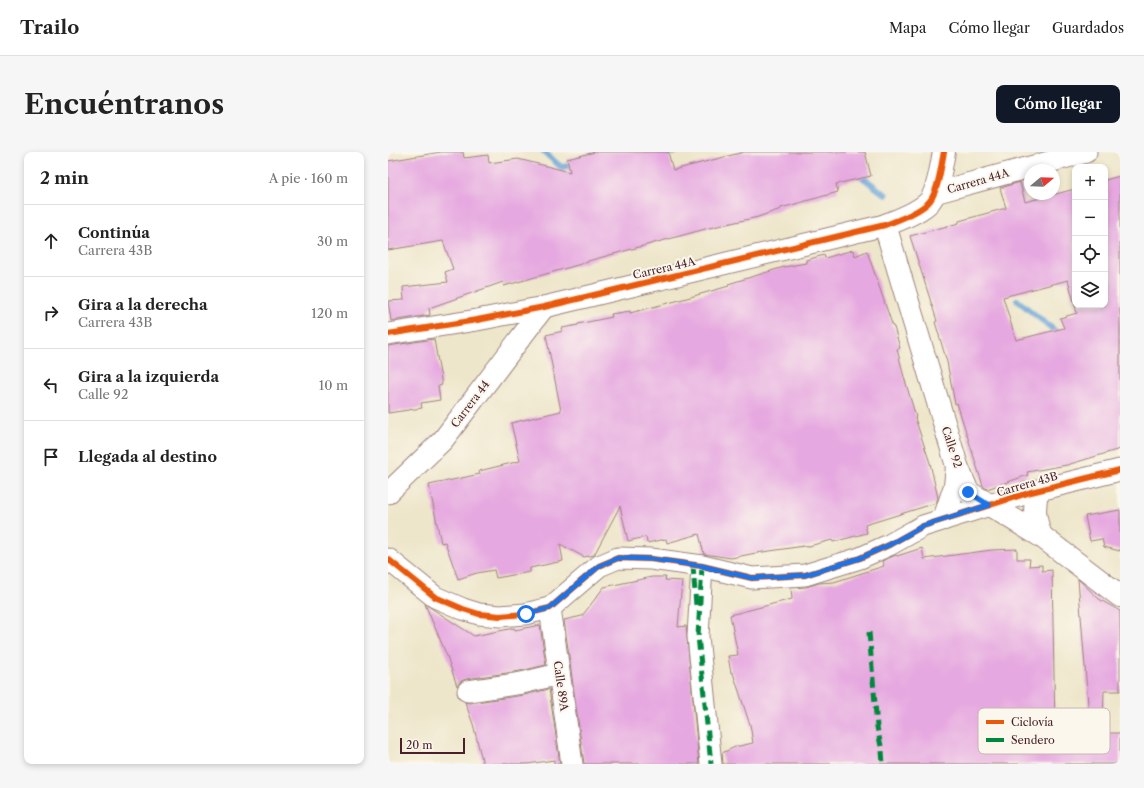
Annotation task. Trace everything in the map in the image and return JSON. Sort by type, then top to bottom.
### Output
[{"type":"street","points":[[934,193],[944,152]]},
{"type":"street","name":"Carrera 44A","points":[[388,334],[477,320],[544,307],[885,225],[904,218],[928,204],[934,193],[1086,152]]},
{"type":"street","name":"Calle 92","points":[[885,225],[957,466],[968,492],[1041,536],[1120,596]]},
{"type":"street","name":"Carrera 44","points":[[388,493],[443,440],[544,307]]},
{"type":"street","points":[[944,519],[955,486],[957,466]]},
{"type":"street","name":"Carrera 43B","points":[[388,559],[435,598],[462,609],[479,614],[500,616],[526,614],[550,608],[599,566],[618,558],[651,559],[698,566],[752,578],[805,575],[860,558],[889,545],[923,526],[944,519],[1037,491],[1120,470]]},
{"type":"street","points":[[1037,491],[1034,510],[1041,536]]},
{"type":"street","points":[[698,566],[698,636],[712,764]]},
{"type":"street","name":"Calle 89A","points":[[550,608],[570,764]]},
{"type":"street","points":[[468,691],[522,683],[559,674]]},
{"type":"building","points":[[441,152],[463,152],[464,158],[488,155],[489,163],[518,159],[570,172],[567,159],[595,152],[668,152],[673,170],[744,152],[865,152],[871,176],[836,184],[838,192],[781,208],[758,217],[709,228],[504,286],[503,282],[429,308],[430,315],[391,321],[388,301],[404,300],[403,287],[448,282],[445,272],[453,269],[443,241],[388,250],[388,161]]},
{"type":"building","points":[[1120,176],[1120,449],[1067,465],[1027,472],[1028,475],[987,489],[983,486],[957,403],[955,404],[947,362],[935,322],[937,321],[910,236],[959,223],[959,221],[1006,208],[1000,188],[1020,182],[1025,202],[1033,200],[1060,200],[1060,193],[1072,190],[1072,295],[1068,280],[1003,297],[1016,340],[1064,328],[1060,318],[1077,313],[1076,308],[1108,308],[1108,179]]},
{"type":"building","points":[[853,250],[855,256],[867,251],[894,327],[900,348],[897,349],[904,377],[916,417],[915,418],[930,463],[938,498],[936,503],[865,525],[867,533],[833,542],[832,540],[805,547],[756,553],[731,558],[704,554],[699,534],[667,543],[666,539],[647,543],[646,537],[628,541],[620,506],[594,555],[584,557],[560,544],[563,561],[530,568],[530,572],[496,578],[494,570],[477,573],[458,579],[445,542],[441,543],[429,485],[480,474],[479,471],[520,461],[511,423],[561,411],[546,335],[563,331],[562,328],[612,317],[611,314],[630,311],[630,313],[729,286],[728,284],[784,267],[806,263],[806,260],[824,255],[825,258]]},
{"type":"building","points":[[434,339],[442,385],[438,386],[440,400],[421,403],[422,408],[388,413],[388,346]]},
{"type":"building","points":[[1120,510],[1120,551],[1104,547],[1102,539],[1090,541],[1085,516]]},
{"type":"building","points":[[922,548],[924,559],[992,550],[1017,549],[1017,559],[1030,559],[1029,566],[1042,565],[1042,571],[1052,570],[1055,708],[978,708],[978,754],[1110,754],[1110,733],[1120,733],[1120,764],[723,764],[722,753],[735,747],[753,743],[750,724],[733,673],[731,673],[728,656],[738,655],[730,615],[792,599],[791,588],[834,582],[884,566],[882,561],[896,555],[897,556]]},
{"type":"building","points":[[652,577],[666,577],[665,580],[682,581],[678,627],[686,626],[699,764],[584,764],[564,620],[582,616],[604,587]]},
{"type":"building","points":[[1078,579],[1099,599],[1120,611],[1120,691],[1104,691],[1104,708],[1088,708]]},
{"type":"building","points":[[425,604],[474,636],[514,628],[515,630],[540,625],[546,665],[520,671],[466,679],[461,681],[457,686],[447,656]]},
{"type":"building","points":[[549,689],[560,764],[554,764],[554,760],[528,764],[483,764],[473,724],[465,702],[470,703],[524,695]]},
{"type":"waterway","points":[[544,152],[561,167],[576,165]]},
{"type":"waterway","points":[[661,154],[675,152]]},
{"type":"waterway","points":[[857,173],[886,195]]},
{"type":"waterway","points":[[1017,300],[1060,335]]},
{"type":"marked path","points":[[693,565],[696,606]]},
{"type":"marked path","points":[[702,566],[698,636],[711,764]]},
{"type":"marked path","points":[[869,632],[877,727],[883,764]]},
{"type":"cycle path","points":[[388,334],[477,320],[544,307],[885,225],[912,214],[931,200],[938,180],[944,152]]},
{"type":"cycle path","points":[[388,559],[435,597],[463,609],[479,614],[500,616],[525,614],[550,608],[599,566],[618,558],[651,559],[702,566],[752,578],[805,575],[860,558],[889,545],[923,526],[1031,492],[1120,470]]},
{"type":"route","points":[[526,614],[550,608],[599,566],[618,558],[651,559],[702,566],[752,578],[805,575],[860,558],[889,545],[923,526],[989,505],[968,492]]}]
